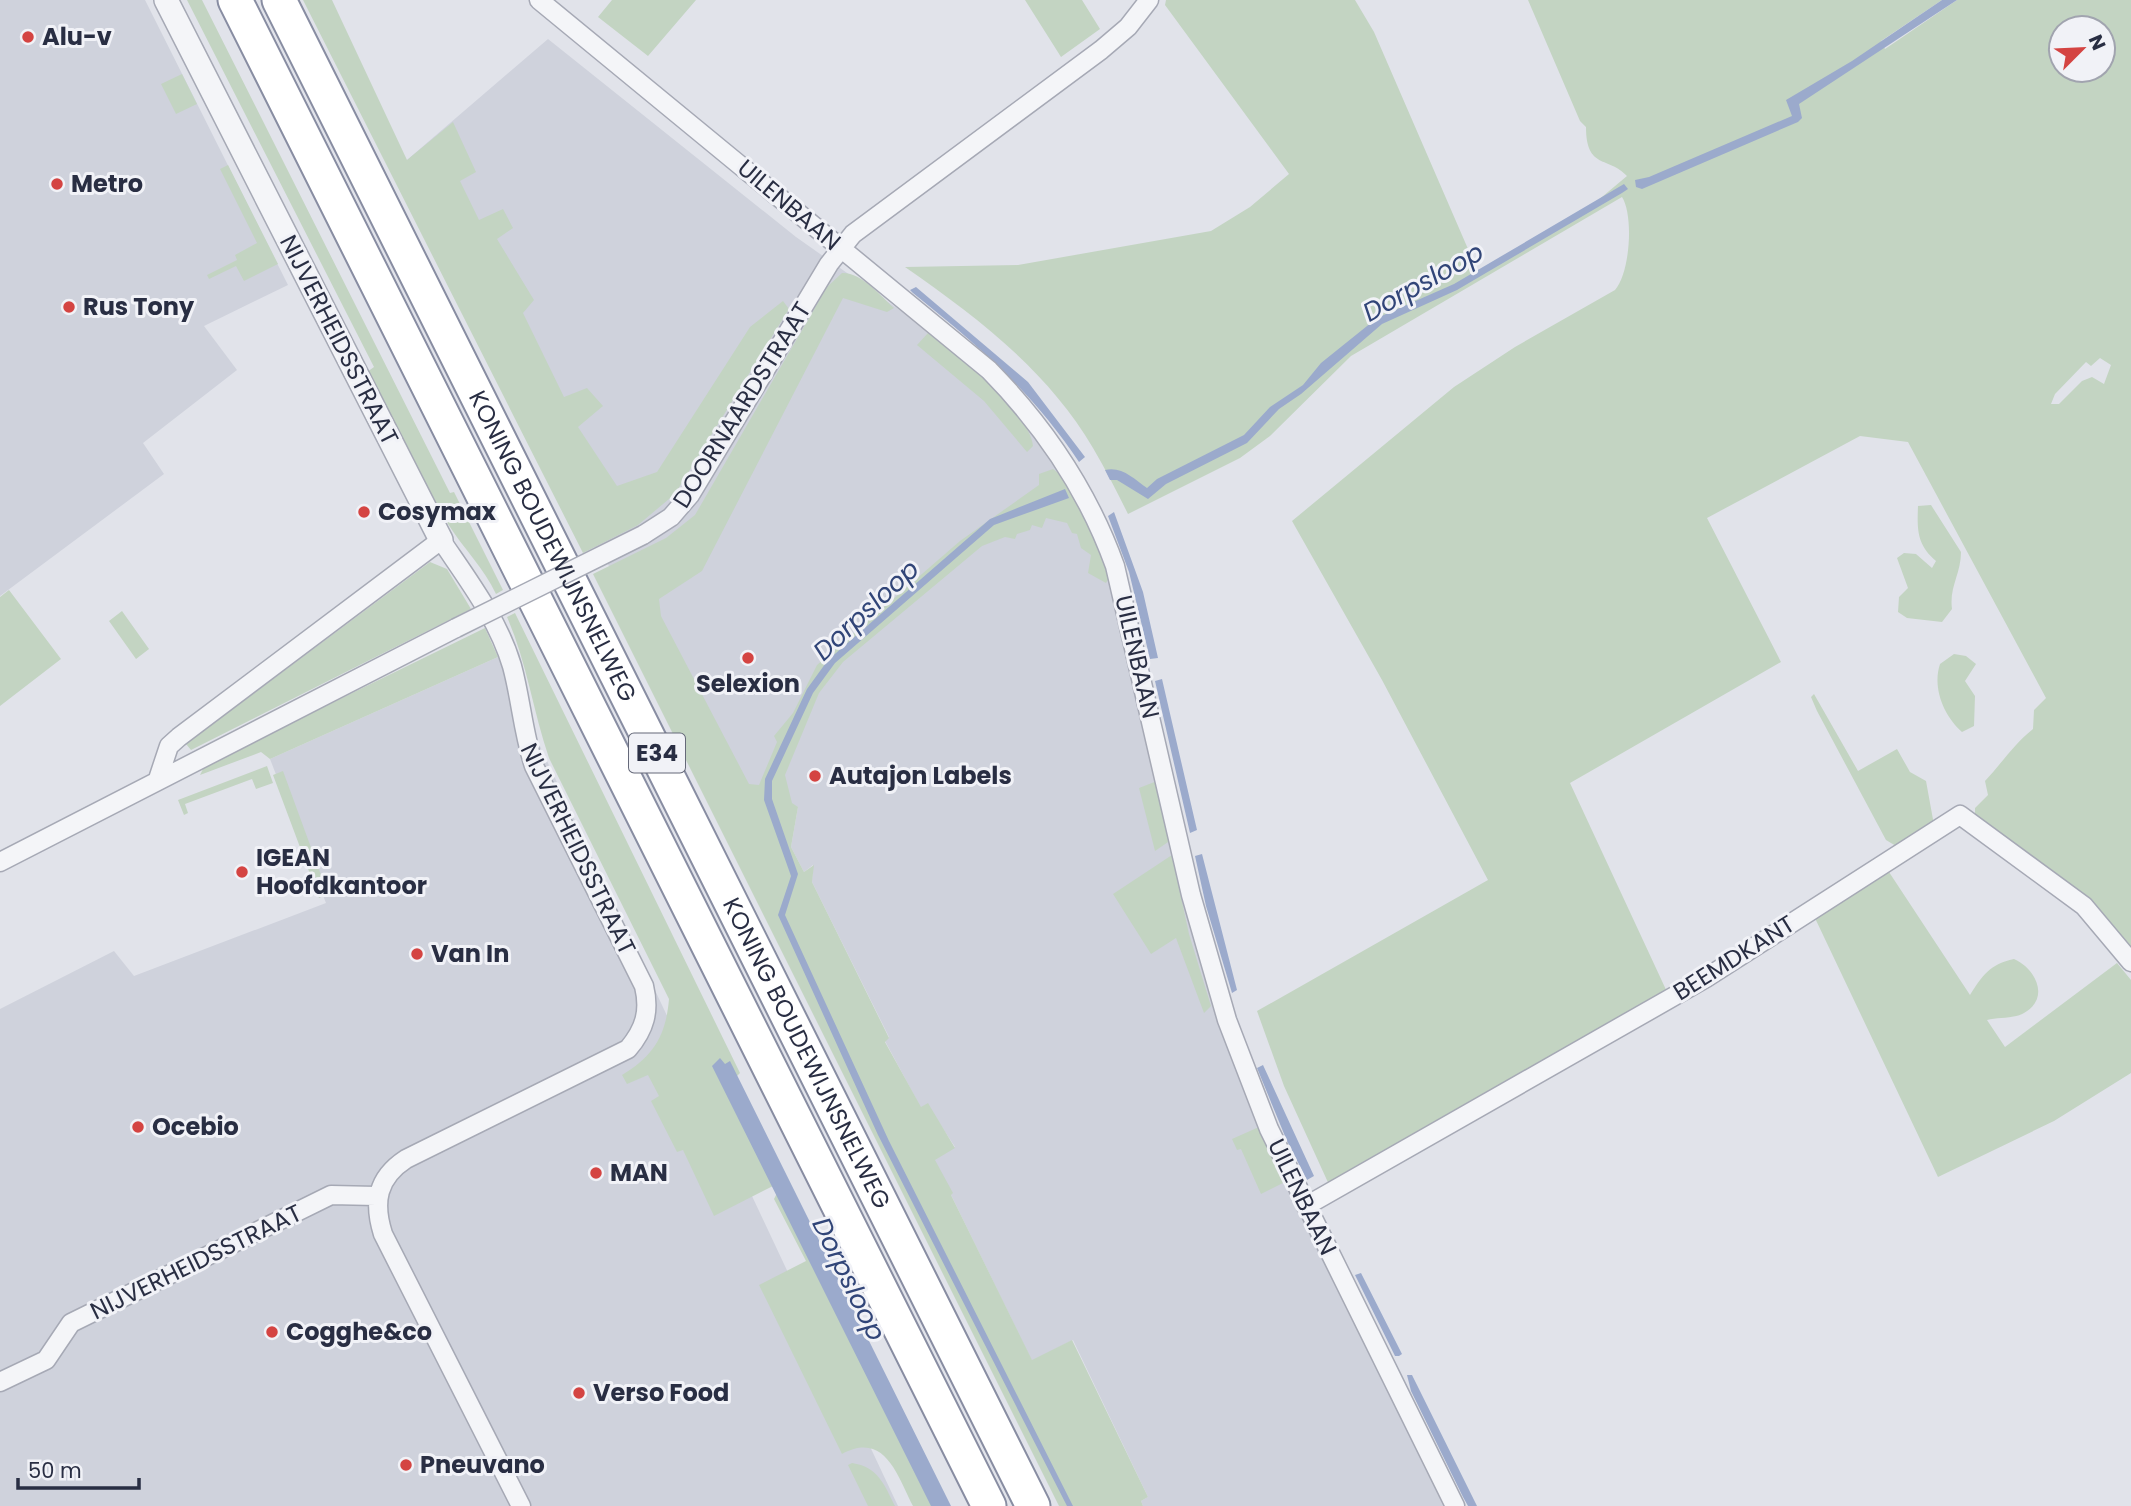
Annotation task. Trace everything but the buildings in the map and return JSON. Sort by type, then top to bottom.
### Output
[{"type":"highway","name":"KONING BOUDEWIJNSNELWEG","points":[[235,0],[989,1506]]},
{"type":"highway","name":"KONING BOUDEWIJNSNELWEG","points":[[279,0],[1033,1506]]},
{"type":"street","name":"NIJVERHEIDSSTRAAT","points":[[0,1382],[46,1360],[71,1323],[331,1195],[376,1196],[392,1168],[628,1049],[646,1020],[648,1000],[644,986],[534,765],[523,735],[513,668],[506,650],[478,593],[441,540],[166,0]]},
{"type":"street","name":"UILENBAAN","points":[[538,0],[956,343],[1010,392],[1054,444],[1085,496],[1106,540],[1127,606],[1191,895],[1223,1009],[1269,1129],[1455,1506]]},
{"type":"street","name":"DOORNAARDSTRAAT","points":[[0,862],[158,779],[643,535],[671,517],[690,495],[829,264],[857,231],[1117,37],[1149,0]]},
{"type":"street","points":[[158,779],[169,746],[179,737],[441,540]]},
{"type":"street","name":"BEEMDKANT","points":[[1306,1206],[1706,978],[1960,815],[2084,906],[2131,962]]},
{"type":"street","points":[[376,1196],[377,1215],[383,1234],[521,1506]]},
{"type":"shaded area","points":[[0,0],[145,0],[288,285],[204,326],[237,370],[143,443],[164,474],[0,596]]},
{"type":"shaded area","points":[[548,39],[796,237],[928,330],[981,373],[1035,435],[1083,506],[1111,575],[1216,1014],[1254,1118],[1447,1506],[1143,1506],[1141,1501],[1148,1497],[1073,1340],[1032,1361],[934,1160],[955,1147],[927,1104],[921,1108],[885,1041],[889,1037],[812,882],[813,865],[804,872],[791,847],[798,807],[758,851],[609,566],[585,535],[407,160]]},
{"type":"shaded area","points":[[498,657],[898,1506],[0,1506],[0,1009],[114,951],[134,976],[326,903],[270,759]]},
{"type":"green space","points":[[187,0],[202,0],[450,493],[454,492],[503,590],[496,594],[426,487],[367,372],[374,367]]},
{"type":"green space","points":[[303,0],[332,0],[407,160],[453,122],[476,172],[460,181],[479,220],[503,209],[513,228],[497,239],[534,300],[523,313],[564,397],[587,388],[603,406],[578,427],[617,486],[657,472],[750,327],[783,301],[789,309],[675,494],[638,525],[583,553]]},
{"type":"green space","points":[[612,0],[696,0],[648,56],[598,17]]},
{"type":"green space","points":[[1025,0],[1082,0],[1100,29],[1061,57]]},
{"type":"green space","points":[[1166,0],[1355,0],[1374,32],[1478,272],[1596,202],[1627,176],[1594,156],[1590,150],[1586,127],[1580,121],[1528,0],[1942,0],[1881,41],[1885,49],[1957,0],[2131,0],[2131,953],[1975,816],[1975,808],[1988,795],[1985,781],[2033,729],[2034,710],[2046,698],[1908,442],[1860,436],[1707,518],[1781,662],[1570,783],[1668,994],[1331,1189],[1284,1086],[1257,1011],[1488,880],[1382,680],[1292,521],[1454,387],[1515,347],[1615,290],[1624,271],[1629,244],[1628,217],[1622,197],[1351,356],[1270,436],[1240,458],[1128,514],[1093,448],[1055,394],[1009,347],[905,267],[1018,265],[1211,231],[1250,207],[1289,174],[1165,5]],"holes":[[[2100,358],[2111,365],[2104,384],[2092,377],[2082,381],[2059,404],[2051,404],[2055,394],[2086,362],[2091,366]]]},
{"type":"green space","points":[[182,74],[197,104],[176,114],[161,84]]},
{"type":"green space","points":[[228,165],[278,264],[244,281],[236,266],[209,279],[207,275],[237,260],[235,255],[257,243],[220,169]]},
{"type":"green space","points":[[842,273],[863,280],[894,308],[887,312],[843,298],[702,571],[659,599],[661,616],[749,784],[759,785],[777,742],[774,736],[793,713],[817,665],[960,541],[1039,485],[1039,474],[1053,469],[1074,490],[1082,504],[1109,578],[1106,583],[1088,573],[1091,555],[1081,548],[1077,534],[1072,533],[1067,523],[1046,518],[1042,528],[1032,525],[1030,530],[1017,534],[1015,539],[1005,537],[982,546],[843,662],[819,693],[785,775],[792,803],[798,807],[791,847],[804,872],[814,865],[812,882],[889,1038],[885,1042],[921,1107],[928,1103],[955,1148],[935,1160],[953,1193],[951,1195],[1032,1360],[1072,1340],[1148,1497],[1141,1501],[1143,1506],[1059,1506],[593,574],[666,538],[695,515],[827,287]]},
{"type":"green space","points":[[928,333],[1006,401],[1029,432],[1033,446],[1027,452],[984,401],[917,345]]},
{"type":"green space","points":[[1931,505],[1961,552],[1952,594],[1952,609],[1942,622],[1907,618],[1898,612],[1899,597],[1908,588],[1897,558],[1904,553],[1916,554],[1932,568],[1936,561],[1925,549],[1918,530],[1918,506]]},
{"type":"green space","points":[[430,562],[447,569],[471,609],[191,750],[186,744]]},
{"type":"green space","points":[[9,590],[61,659],[0,706],[0,597]]},
{"type":"green space","points":[[122,611],[149,649],[136,659],[109,621]]},
{"type":"green space","points":[[515,613],[740,1073],[736,1077],[949,1506],[913,1506],[895,1470],[879,1452],[869,1448],[857,1448],[842,1454],[759,1285],[806,1261],[774,1199],[777,1193],[773,1186],[714,1216],[683,1150],[677,1152],[651,1101],[659,1096],[648,1075],[627,1084],[622,1075],[642,1060],[656,1043],[665,1023],[669,999],[549,758],[520,652],[507,617]]},
{"type":"green space","points":[[485,628],[498,657],[270,759],[261,752],[200,775],[205,765]]},
{"type":"green space","points":[[1954,654],[1966,656],[1976,664],[1965,681],[1975,696],[1974,726],[1962,732],[1945,710],[1939,692],[1940,664]]},
{"type":"green space","points":[[1814,694],[1858,771],[1897,749],[1910,772],[1926,781],[1934,825],[1896,846],[1886,840],[1817,711],[1811,697]]},
{"type":"green space","points":[[267,766],[273,783],[256,789],[252,779],[185,804],[188,813],[184,815],[178,800]]},
{"type":"green space","points":[[283,771],[328,894],[319,898],[273,775]]},
{"type":"green space","points":[[1157,781],[1171,840],[1155,851],[1139,788]]},
{"type":"green space","points":[[1172,855],[1189,934],[1211,1006],[1204,1013],[1176,938],[1151,954],[1113,894]]},
{"type":"green space","points":[[1887,869],[1970,995],[1988,972],[2006,961],[2014,959],[2022,963],[2034,976],[2038,992],[2032,1007],[2020,1015],[1987,1020],[2005,1047],[2117,963],[2131,980],[2131,1073],[2054,1121],[1938,1177],[1814,916]]},
{"type":"green space","points":[[1259,1127],[1285,1182],[1261,1194],[1241,1149],[1237,1150],[1232,1139]]},
{"type":"green space","points":[[852,1463],[868,1468],[879,1478],[895,1506],[868,1506],[848,1465]]},
{"type":"water","points":[[1942,0],[1957,0],[1799,104],[1802,118],[1798,122],[1642,189],[1636,187],[1635,180],[1649,177],[1792,116],[1786,100],[1852,61]]},
{"type":"water","points":[[1624,184],[1628,189],[1622,193],[1457,290],[1382,324],[1301,394],[1279,409],[1247,443],[1166,484],[1148,499],[1117,480],[1110,480],[1105,470],[1117,470],[1128,474],[1147,488],[1157,479],[1244,435],[1270,407],[1303,385],[1321,363],[1377,318],[1454,284]]},
{"type":"water","points":[[916,287],[1028,382],[1085,457],[1079,462],[1023,392],[982,351],[910,290]]},
{"type":"water","points":[[1065,489],[1069,498],[994,525],[835,663],[813,693],[772,781],[772,799],[798,874],[785,915],[889,1141],[1073,1506],[1067,1506],[878,1135],[778,915],[791,876],[764,800],[765,779],[807,689],[828,660],[990,519]]},
{"type":"water","points":[[1114,512],[1143,592],[1158,658],[1150,659],[1129,572],[1108,516]]},
{"type":"water","points":[[1162,679],[1197,830],[1190,833],[1155,681]]},
{"type":"water","points":[[1202,854],[1237,990],[1232,993],[1206,906],[1195,856]]},
{"type":"water","points":[[720,1058],[725,1064],[730,1061],[951,1506],[931,1506],[712,1066]]},
{"type":"water","points":[[1263,1065],[1314,1176],[1307,1180],[1287,1141],[1257,1068]]},
{"type":"water","points":[[1361,1273],[1402,1354],[1399,1356],[1395,1356],[1355,1275]]},
{"type":"water","points":[[1407,1375],[1412,1375],[1477,1506],[1468,1506],[1463,1497],[1411,1391]]},
{"type":"place","name":"Alu-v","points":[[28,37]]},
{"type":"place","name":"Metro","points":[[57,184]]},
{"type":"place","name":"Rus Tony","points":[[69,307]]},
{"type":"place","name":"Cosymax","points":[[364,512]]},
{"type":"place","name":"Selexion","points":[[748,658]]},
{"type":"place","name":"Autajon Labels","points":[[815,776]]},
{"type":"place","name":"IGEAN Hoofdkantoor","points":[[242,872]]},
{"type":"place","name":"Van In","points":[[417,954]]},
{"type":"place","name":"Ocebio","points":[[138,1127]]},
{"type":"place","name":"MAN","points":[[596,1173]]},
{"type":"place","name":"Cogghe&co","points":[[272,1332]]},
{"type":"place","name":"Verso Food","points":[[579,1393]]},
{"type":"place","name":"Pneuvano","points":[[406,1465]]},
{"type":"water label","name":"Dorpsloop","points":[[1423,282]]},
{"type":"water label","name":"Dorpsloop","points":[[866,610]]},
{"type":"water label","name":"Dorpsloop","points":[[849,1279]]}]
